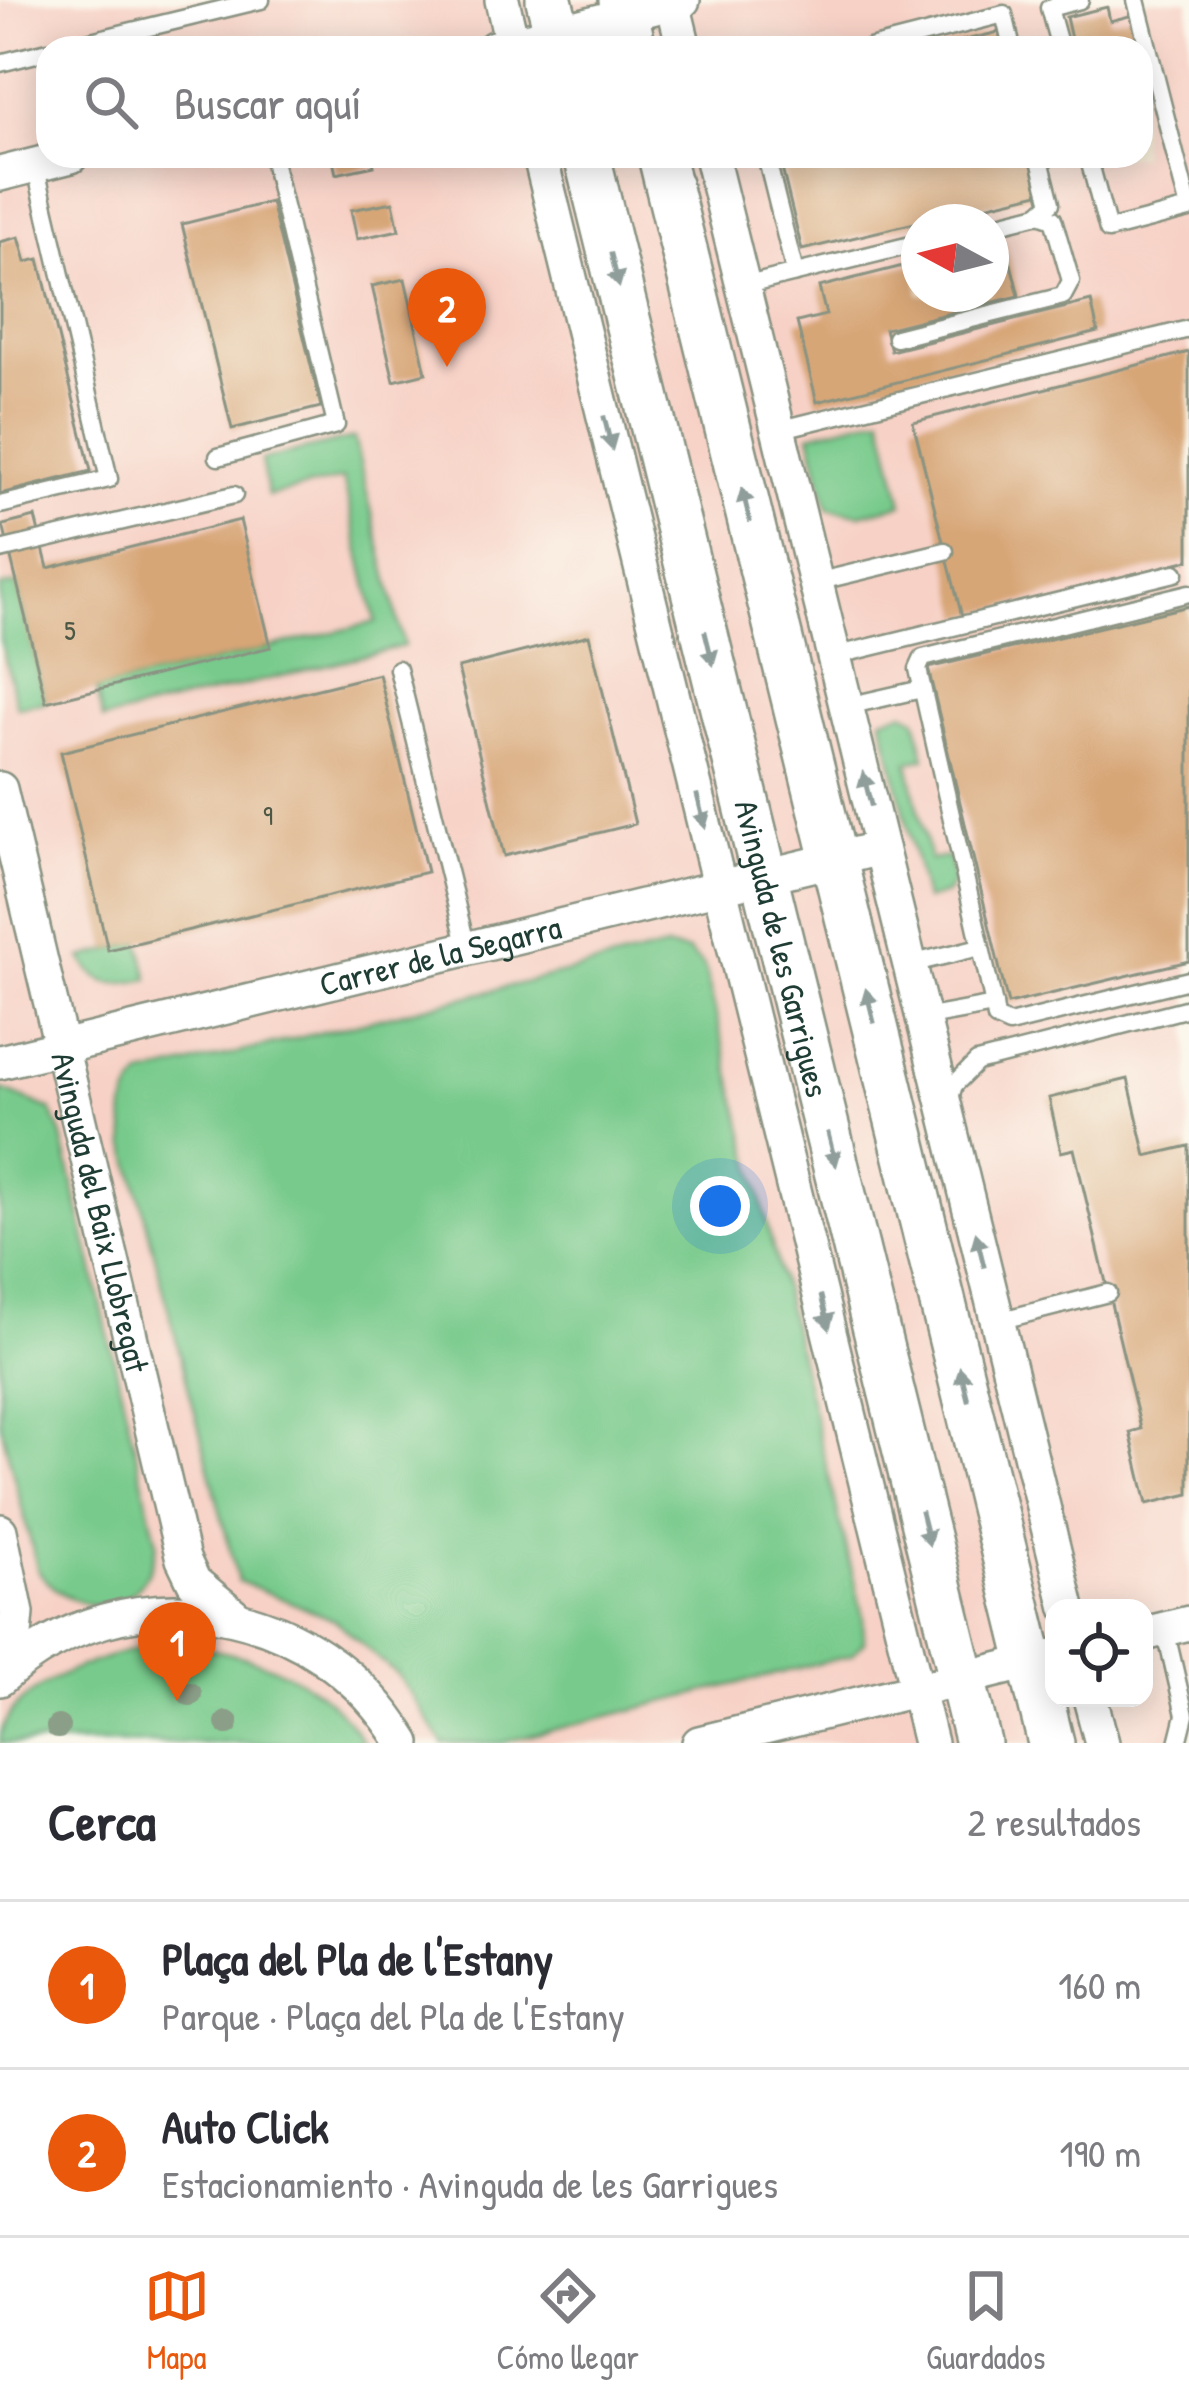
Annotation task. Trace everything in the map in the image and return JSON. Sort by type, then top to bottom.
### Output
[{"type":"street","points":[[502,0],[505,36]]},
{"type":"street","points":[[556,27],[627,21],[678,1],[682,36]]},
{"type":"street","points":[[0,174],[35,165]]},
{"type":"street","name":"Avinguda de les Garrigues","points":[[543,168],[930,1743]]},
{"type":"street","name":"Avinguda de les Garrigues","points":[[590,168],[978,1743]]},
{"type":"street","points":[[664,168],[833,860],[1042,1659],[1051,1743]]},
{"type":"street","points":[[714,168],[1066,1599]]},
{"type":"street","name":"Avinguda del Baix Llobregat","points":[[0,789],[183,1559],[194,1582],[234,1615]]},
{"type":"street","name":"Carrer de la Segarra","points":[[0,1062],[881,848]]},
{"type":"street","points":[[0,1532],[17,1613],[6,1674]]},
{"type":"street","points":[[6,1674],[53,1640],[101,1620],[160,1609],[234,1615],[278,1629],[334,1661],[387,1716],[404,1743]]},
{"type":"street","points":[[699,1743],[1042,1659]]},
{"type":"street","points":[[1092,1707],[1102,1743]]},
{"type":"lane","points":[[112,36],[261,0]]},
{"type":"lane","points":[[1057,36],[1049,8],[1080,0]]},
{"type":"lane","points":[[1136,0],[1145,36]]},
{"type":"lane","points":[[917,36],[1004,14],[1009,36]]},
{"type":"lane","points":[[0,63],[36,54]]},
{"type":"lane","points":[[1091,168],[1108,230],[1189,209],[1153,67]]},
{"type":"lane","points":[[0,505],[109,479],[35,165]]},
{"type":"lane","points":[[218,458],[336,425],[275,168]]},
{"type":"lane","points":[[769,168],[795,273]]},
{"type":"lane","points":[[1009,222],[1039,214],[1051,203],[1042,168]]},
{"type":"lane","points":[[896,338],[1063,296],[1070,281],[1053,219],[1039,214]]},
{"type":"lane","points":[[743,286],[901,247]]},
{"type":"lane","points":[[778,430],[1189,329]]},
{"type":"lane","points":[[0,550],[234,495]]},
{"type":"lane","points":[[816,582],[945,551]]},
{"type":"lane","points":[[834,656],[1175,573]]},
{"type":"lane","points":[[1189,593],[923,658],[917,669],[996,1018],[1009,1024],[1189,980]]},
{"type":"lane","points":[[398,669],[467,948]]},
{"type":"lane","points":[[847,706],[922,688]]},
{"type":"lane","points":[[910,964],[980,946]]},
{"type":"lane","points":[[923,1018],[994,1005]]},
{"type":"lane","points":[[946,1110],[954,1085],[977,1062],[1189,1008]]},
{"type":"lane","points":[[998,1321],[1108,1293]]},
{"type":"lane","points":[[1166,1628],[1187,1714],[1178,1743]]},
{"type":"shaded area","points":[[0,0],[1189,0],[1189,1743],[0,1743]]},
{"type":"green space","points":[[882,416],[903,504],[860,514],[828,509],[810,434]]},
{"type":"green space","points":[[354,438],[404,646],[103,720],[96,690],[376,622],[343,479],[268,496],[261,460]]},
{"type":"green space","points":[[17,584],[46,702],[17,707],[0,639],[0,587]]},
{"type":"green space","points":[[904,712],[916,718],[925,758],[908,762],[930,860],[949,857],[954,882],[946,894],[925,900],[882,718]]},
{"type":"green space","points":[[140,942],[149,979],[110,983],[95,976],[82,958]]},
{"type":"green space","points":[[666,948],[688,951],[704,966],[863,1616],[864,1642],[852,1655],[501,1743],[443,1743],[399,1677],[335,1620],[238,1581],[126,1143],[127,1099],[143,1076]]},
{"type":"green space","points":[[0,1089],[51,1110],[61,1133],[157,1543],[140,1585],[110,1604],[73,1599],[38,1571],[0,1422]]},
{"type":"green space","points":[[171,1644],[227,1653],[280,1670],[327,1699],[364,1743],[0,1743],[5,1722],[41,1687],[96,1661]]},
{"type":"building","points":[[1107,7],[1110,21],[1133,15],[1138,36],[1070,36],[1066,17]]},
{"type":"building","points":[[782,168],[1033,168],[1039,193],[993,204],[901,204],[901,226],[802,250]]},
{"type":"building","points":[[271,202],[321,407],[232,429],[182,224]]},
{"type":"building","points":[[393,202],[399,230],[357,239],[351,210]]},
{"type":"building","points":[[19,237],[26,262],[39,259],[91,471],[0,494],[0,242]]},
{"type":"building","points":[[1009,256],[1019,296],[1009,298]]},
{"type":"building","points":[[901,266],[901,312],[954,312],[885,329],[891,351],[1091,301],[1098,332],[817,402],[797,322],[826,315],[819,287]]},
{"type":"building","points":[[405,279],[426,373],[394,381],[372,286]]},
{"type":"building","points":[[1189,352],[1189,560],[962,617],[913,422]]},
{"type":"building","points":[[35,517],[48,568],[240,520],[271,647],[46,702],[3,525]]},
{"type":"building","points":[[1189,606],[1189,961],[1008,1004],[928,668]]},
{"type":"building","points":[[589,635],[635,824],[504,856],[458,668]]},
{"type":"building","points":[[379,674],[427,872],[108,950],[61,752]]},
{"type":"building","points":[[1128,1079],[1146,1156],[1189,1146],[1189,1494],[1147,1504],[1130,1432],[1141,1429],[1074,1149],[1061,1152],[1049,1098]]},
{"type":"place","name":"Auto Click","points":[[447,367]]},
{"type":"place","name":"Plaça del Pla de l'Estany","points":[[177,1701]]}]
